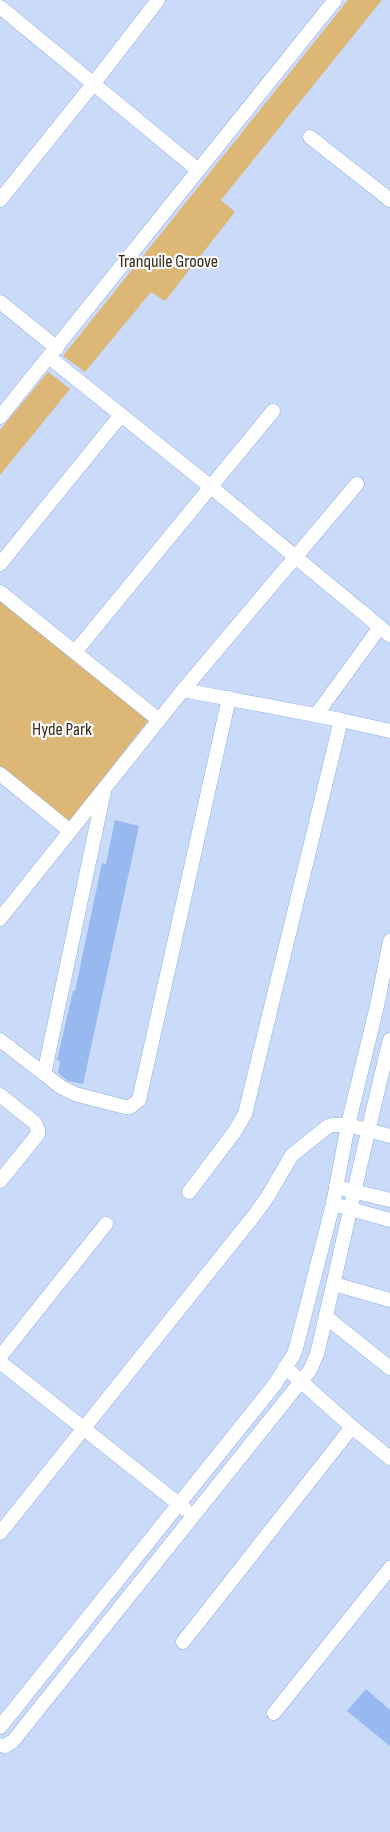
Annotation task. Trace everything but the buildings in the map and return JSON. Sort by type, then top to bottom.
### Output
[{"type":"street","points":[[0,200],[158,0]]},
{"type":"street","points":[[0,417],[335,0]]},
{"type":"street","points":[[0,7],[198,170]]},
{"type":"street","points":[[310,137],[390,200]]},
{"type":"street","points":[[0,302],[121,415],[385,631],[316,715]]},
{"type":"street","points":[[75,652],[272,411]]},
{"type":"street","points":[[0,564],[121,415]]},
{"type":"street","points":[[0,919],[183,690],[357,484]]},
{"type":"street","points":[[0,592],[159,720]]},
{"type":"street","points":[[183,690],[390,731]]},
{"type":"street","points":[[0,1040],[44,1074],[85,1098],[130,1107],[139,1100],[229,698]]},
{"type":"street","points":[[189,1192],[240,1124],[244,1114],[342,720]]},
{"type":"street","points":[[0,774],[70,831]]},
{"type":"street","points":[[44,1074],[104,789]]},
{"type":"street","points":[[0,1727],[275,1384],[286,1367],[297,1344],[333,1204],[348,1125],[377,1006],[390,941]]},
{"type":"street","points":[[0,1745],[5,1746],[13,1741],[310,1370],[318,1354],[390,1040]]},
{"type":"street","points":[[0,1096],[34,1123],[38,1130],[38,1134],[0,1181]]},
{"type":"street","points":[[0,1533],[256,1213],[292,1155],[317,1133],[332,1125],[348,1125],[390,1136]]},
{"type":"street","points":[[336,1186],[390,1200]]},
{"type":"street","points":[[333,1204],[390,1220]]},
{"type":"street","points":[[0,1357],[106,1224]]},
{"type":"street","points":[[334,1284],[390,1300]]},
{"type":"street","points":[[326,1317],[390,1368]]},
{"type":"street","points":[[0,1362],[193,1515]]},
{"type":"street","points":[[286,1367],[352,1427],[390,1458]]},
{"type":"street","points":[[183,1642],[352,1427]]},
{"type":"street","points":[[274,1713],[390,1568]]},
{"type":"green space","name":"Tranquile Groove","points":[[348,0],[382,0],[221,200],[235,212],[165,301],[151,292],[85,372],[63,356]]},
{"type":"green space","points":[[48,372],[70,389],[0,475],[0,430]]},
{"type":"green space","name":"Hyde Park","points":[[0,599],[150,718],[68,823],[0,767]]}]
